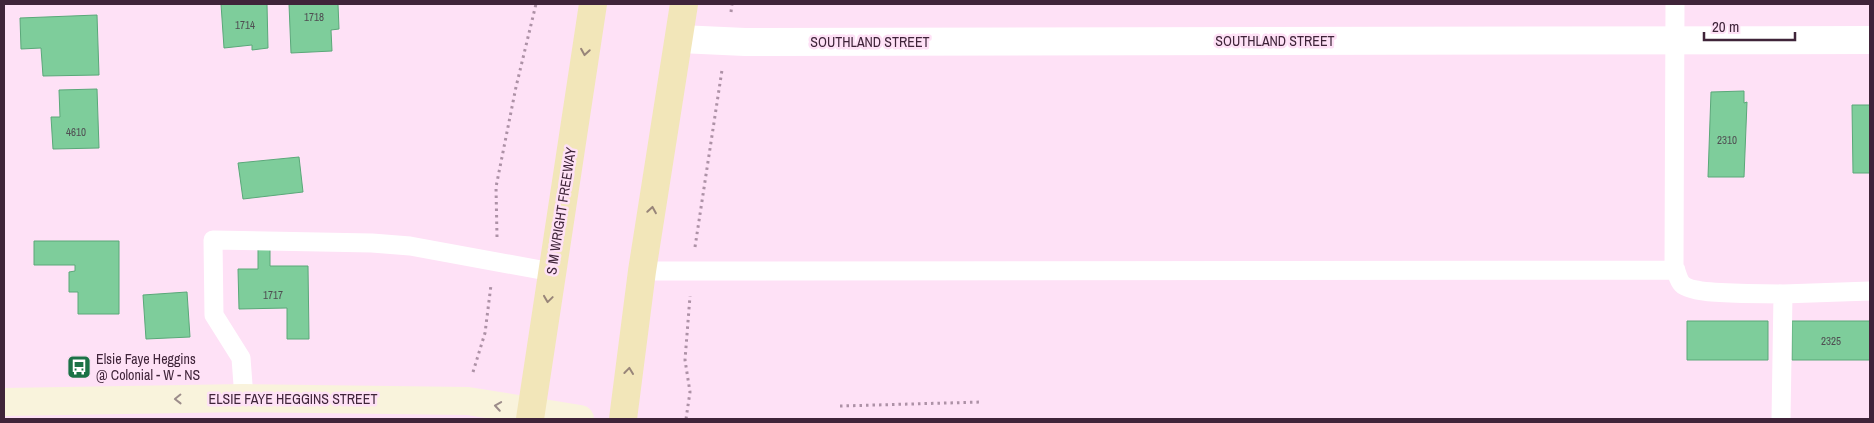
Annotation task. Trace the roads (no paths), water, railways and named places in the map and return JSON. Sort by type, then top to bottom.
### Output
[{"type":"main road","name":"S M WRIGHT FREEWAY","points":[[531,415],[593,4]]},
{"type":"main road","points":[[623,419],[642,272],[684,4]]},
{"type":"main road","name":"ELSIE FAYE HEGGINS STREET","points":[[4,402],[244,398],[468,401],[531,415],[580,419]]},
{"type":"street","name":"SOUTHLAND STREET","points":[[680,38],[727,41],[1870,40]]},
{"type":"lane","points":[[1675,4],[1674,266],[1680,282],[1697,292],[1783,294],[1870,291]]},
{"type":"lane","points":[[244,398],[241,358],[214,315],[213,240],[372,243],[410,246],[552,272]]},
{"type":"lane","points":[[642,272],[1676,270]]},
{"type":"lane","points":[[1781,419],[1783,294]]},
{"type":"place","name":"Elsie Faye Heggins @ Colonial - W - NS","points":[[79,367]]}]
